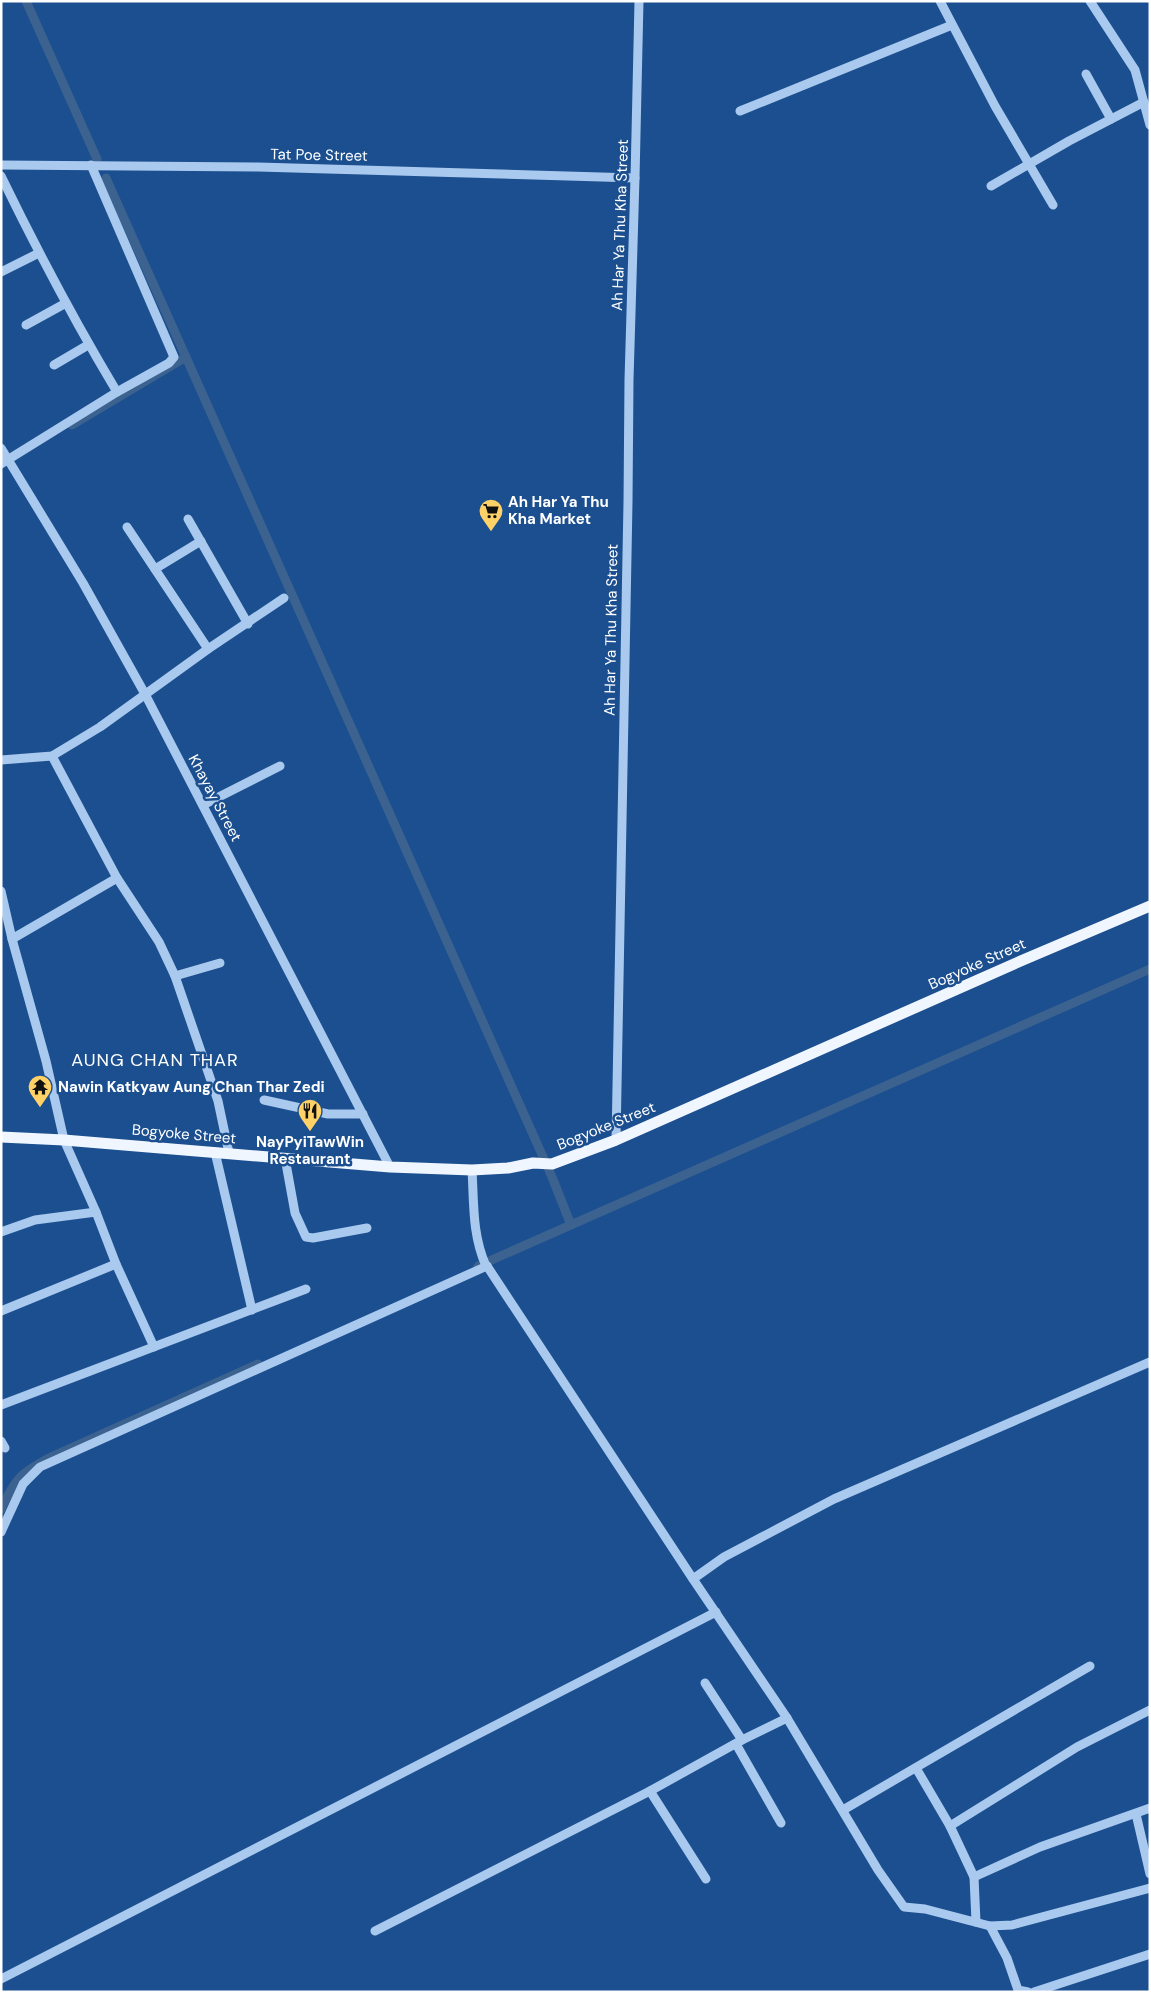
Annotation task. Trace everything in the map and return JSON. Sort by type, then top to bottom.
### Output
[{"type":"main road","name":"Bogyoke Street","points":[[1,1137],[64,1140],[390,1167],[472,1170],[552,1164],[616,1140],[1023,960],[1150,906]]},
{"type":"street","name":"Ah Har Ya Thu Kha Street","points":[[616,1140],[628,502],[628,380],[636,178],[639,1]]},
{"type":"street","points":[[940,1],[995,106],[1054,205]]},
{"type":"street","points":[[1090,1],[1135,70],[1150,125]]},
{"type":"street","points":[[740,111],[952,25]]},
{"type":"street","points":[[1086,74],[1111,119]]},
{"type":"street","points":[[991,186],[1144,102]]},
{"type":"street","name":"Tat Poe Street","points":[[1,165],[258,167],[636,178]]},
{"type":"street","points":[[5,462],[174,359],[174,355],[91,165]]},
{"type":"street","points":[[1,176],[38,253],[88,345],[117,392]]},
{"type":"street","points":[[1,272],[38,253]]},
{"type":"street","points":[[26,325],[66,303]]},
{"type":"street","points":[[54,365],[88,345]]},
{"type":"street","name":"Khayay Street","points":[[1,448],[5,462],[83,583],[145,694],[390,1167]]},
{"type":"street","points":[[188,518],[248,624]]},
{"type":"street","points":[[127,527],[208,649]]},
{"type":"street","points":[[155,569],[201,540]]},
{"type":"street","points":[[1,760],[52,756],[100,727],[208,649],[248,624],[284,598]]},
{"type":"street","points":[[52,756],[117,878],[159,942],[176,976],[218,1101],[229,1153]]},
{"type":"street","points":[[203,805],[280,766]]},
{"type":"street","points":[[12,939],[117,878]]},
{"type":"street","points":[[1,890],[12,939],[46,1061],[64,1140],[96,1212],[116,1264],[154,1347]]},
{"type":"street","points":[[176,976],[220,963]]},
{"type":"street","points":[[264,1100],[328,1114],[363,1114]]},
{"type":"street","points":[[214,1152],[252,1310]]},
{"type":"street","points":[[285,1158],[296,1214],[306,1237],[313,1238],[367,1228]]},
{"type":"street","points":[[472,1170],[474,1229],[485,1264],[787,1718],[878,1870],[904,1907],[925,1909],[990,1926],[1012,1925],[1150,1888]]},
{"type":"street","points":[[1,1232],[35,1220],[96,1212]]},
{"type":"street","points":[[1,1311],[116,1264]]},
{"type":"street","points":[[1,1532],[23,1484],[40,1468],[485,1264]]},
{"type":"street","points":[[1,1405],[306,1289]]},
{"type":"street","points":[[693,1579],[724,1557],[834,1499],[1150,1362]]},
{"type":"street","points":[[1,1979],[716,1612]]},
{"type":"street","points":[[842,1810],[1090,1666]]},
{"type":"street","points":[[706,1683],[781,1824]]},
{"type":"street","points":[[950,1826],[1077,1747],[1150,1710]]},
{"type":"street","points":[[375,1931],[650,1791],[787,1718]]},
{"type":"street","points":[[916,1768],[950,1826],[974,1877],[976,1922]]},
{"type":"street","points":[[650,1791],[706,1880]]},
{"type":"street","points":[[974,1877],[1040,1847],[1150,1808]]},
{"type":"street","points":[[1136,1814],[1150,1874]]},
{"type":"street","points":[[990,1926],[1007,1958],[1018,1990],[1028,1992]]},
{"type":"street","points":[[1034,1992],[1150,1954]]},
{"type":"waterway","points":[[26,1],[97,159]]},
{"type":"waterway","points":[[106,178],[552,1177],[571,1225]]},
{"type":"waterway","points":[[72,425],[186,357]]},
{"type":"waterway","points":[[478,1266],[1150,969]]},
{"type":"waterway","points":[[1,1509],[11,1489],[21,1476],[42,1462],[258,1364]]},
{"type":"place","name":"Ah Har Ya Thu Kha Market","points":[[491,532]]},
{"type":"place","name":"Nawin Katkyaw Aung Chan Thar Zedi","points":[[40,1108]]},
{"type":"place","name":"NayPyiTawWin Restaurant","points":[[310,1132]]},
{"type":"district","name":"AUNG CHAN THAR","points":[[155,1060]]}]
